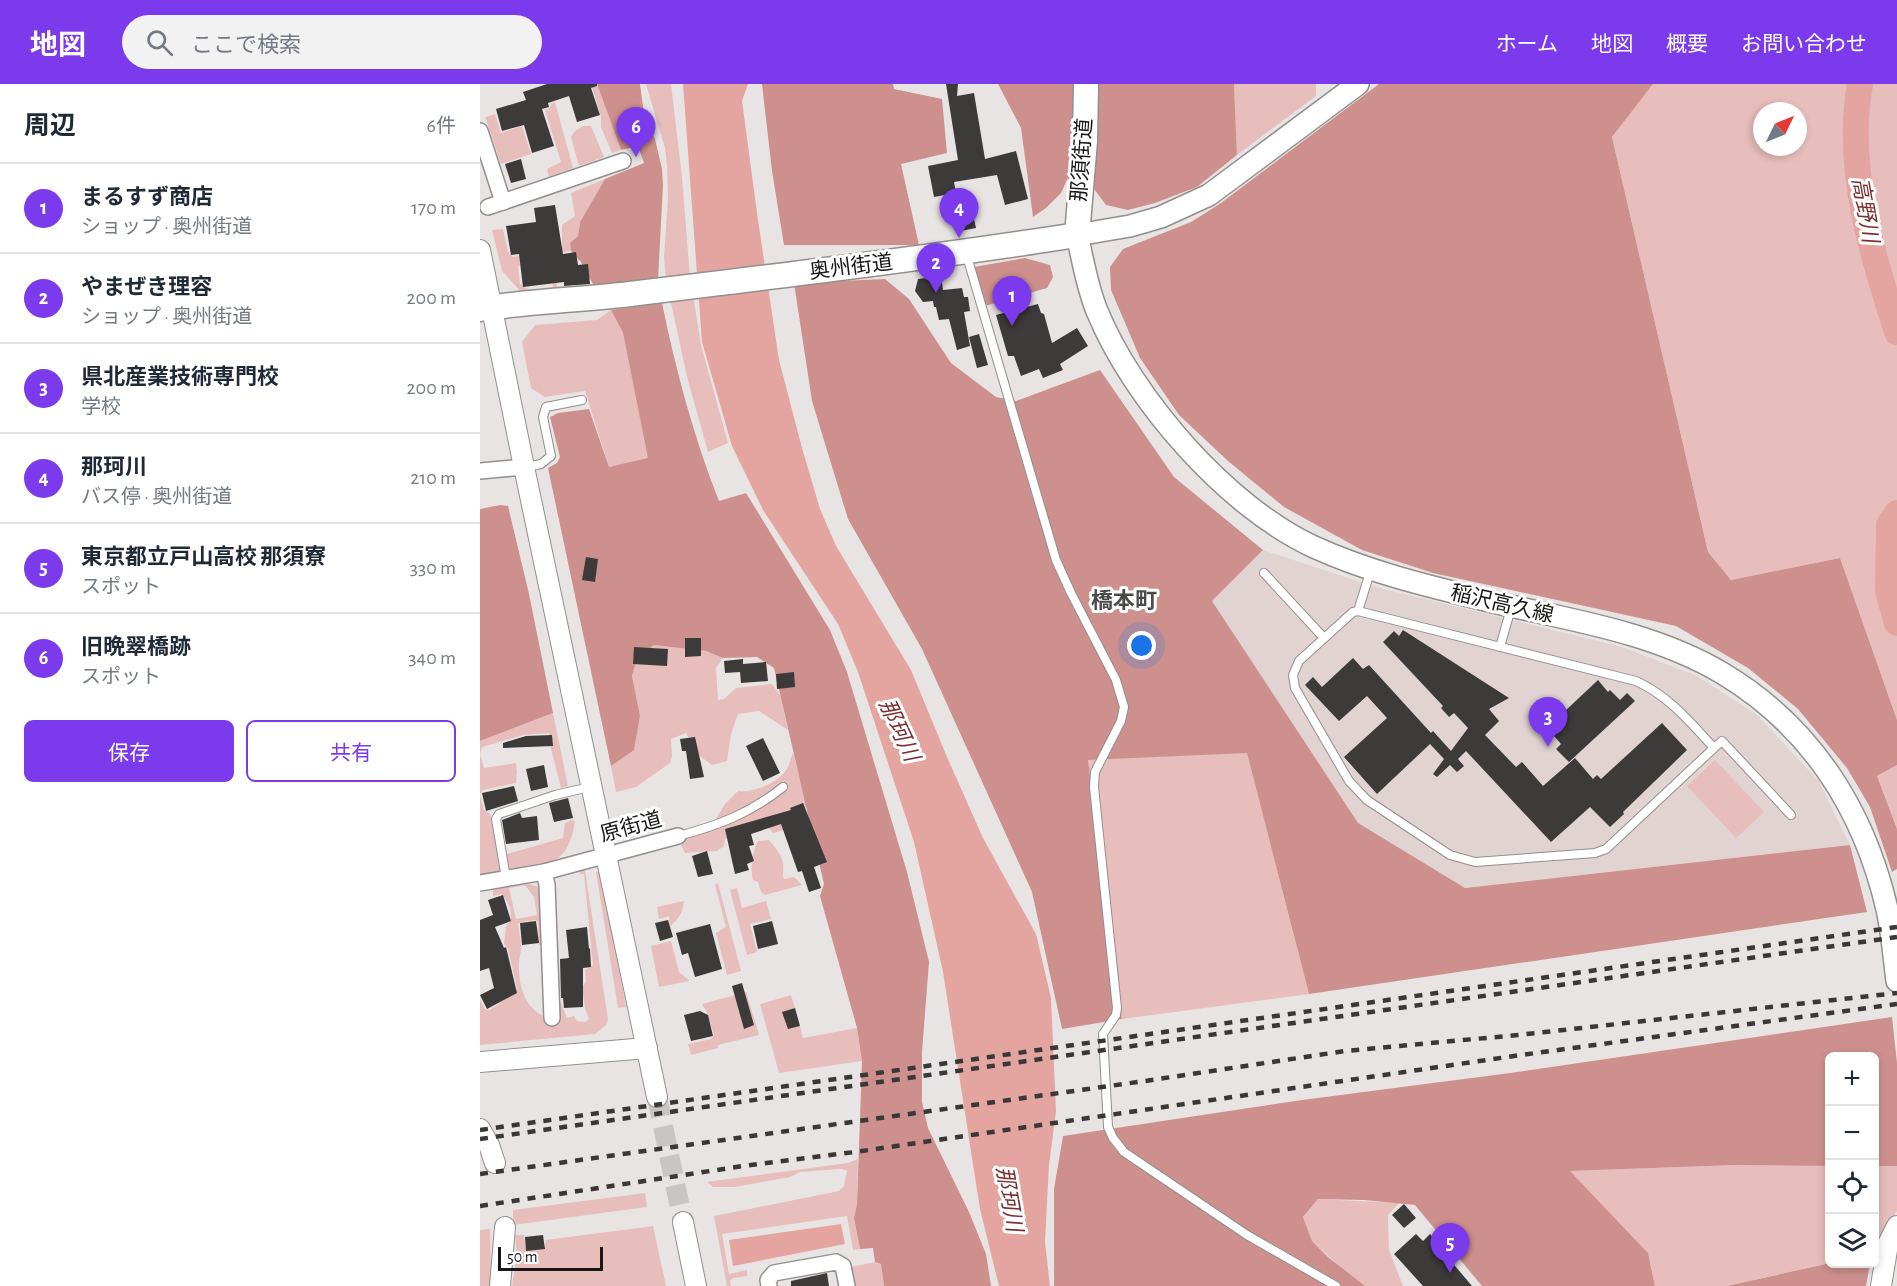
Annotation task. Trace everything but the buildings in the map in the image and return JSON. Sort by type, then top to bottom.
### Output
[{"type":"main road","name":"那須街道","points":[[1077,235],[1085,141],[1086,84]]},
{"type":"main road","name":"奥州街道","points":[[486,308],[623,295],[886,263],[1130,226],[1151,220],[1209,195],[1358,84]]},
{"type":"main road","name":"稲沢高久線","points":[[1077,235],[1093,300],[1104,326],[1137,384],[1169,427],[1234,493],[1269,520],[1311,546],[1422,585],[1661,643],[1723,674],[1755,695],[1781,718],[1806,743],[1829,772],[1849,803],[1865,838],[1887,910],[1897,981]]},
{"type":"street","points":[[480,131],[503,202]]},
{"type":"street","points":[[488,207],[623,161]]},
{"type":"street","points":[[480,250],[486,308],[524,467],[657,1097]]},
{"type":"street","points":[[480,471],[524,467]]},
{"type":"street","name":"原街道","points":[[480,883],[544,872],[678,836]]},
{"type":"street","points":[[544,872],[547,885],[552,1018]]},
{"type":"street","points":[[480,1062],[647,1048]]},
{"type":"street","points":[[480,1129],[495,1163]]},
{"type":"street","points":[[683,1222],[696,1286]]},
{"type":"street","points":[[1881,1286],[1888,1244],[1897,1226]]},
{"type":"street","points":[[500,1286],[505,1227]]},
{"type":"street","points":[[769,1286],[768,1280],[774,1274],[836,1262],[843,1266],[847,1286]]},
{"type":"lane","points":[[966,252],[1056,560],[1116,680],[1124,707],[1121,721],[1095,772],[1094,787],[1117,1008],[1116,1015],[1103,1034],[1108,1127],[1124,1152],[1247,1235],[1336,1286]]},
{"type":"lane","points":[[524,467],[541,464],[551,456],[543,417],[546,407],[582,400]]},
{"type":"lane","points":[[1358,611],[1372,569]]},
{"type":"lane","points":[[1264,573],[1324,638]]},
{"type":"lane","points":[[1500,647],[1511,606]]},
{"type":"lane","points":[[1714,748],[1669,700],[1654,689],[1636,681],[1358,611],[1353,612],[1299,661],[1293,675],[1295,688],[1349,781],[1375,807],[1450,855],[1463,859],[1475,862],[1595,853],[1606,849],[1722,741],[1791,815]]},
{"type":"lane","points":[[506,878],[496,819],[499,814],[555,795],[591,786]]},
{"type":"lane","name":"原街道","points":[[678,836],[714,827],[738,817],[783,787]]},
{"type":"shaded area","points":[[591,84],[597,84],[621,150],[612,153],[601,127],[601,116]]},
{"type":"shaded area","points":[[597,84],[640,84],[644,114],[655,139],[662,169],[658,280],[594,286],[581,262],[571,251],[570,243],[578,236],[580,222],[605,179],[644,163],[638,146],[621,150]]},
{"type":"shaded area","points":[[646,84],[671,84],[682,177],[690,277],[701,345],[728,443],[708,452],[687,377],[666,279],[664,257],[668,198],[667,166],[665,148]]},
{"type":"shaded area","points":[[762,84],[893,84],[894,89],[942,99],[947,153],[901,164],[919,245],[784,245],[772,171]]},
{"type":"shaded area","points":[[998,84],[1234,84],[1237,155],[1197,187],[1155,203],[1128,210],[1106,205],[1094,189],[1089,132],[1061,193],[1033,217],[1021,128]]},
{"type":"shaded area","points":[[1234,84],[1316,84],[1316,96],[1237,155]]},
{"type":"shaded area","points":[[1379,84],[1653,84],[1612,137],[1708,552],[1731,580],[1840,558],[1897,720],[1897,765],[1877,776],[1897,829],[1897,869],[1892,872],[1870,807],[1847,768],[1798,709],[1748,668],[1676,626],[1433,573],[1362,550],[1284,507],[1228,461],[1179,415],[1140,358],[1111,290],[1110,267],[1123,249],[1191,222],[1221,203]]},
{"type":"shaded area","points":[[1653,84],[1897,84],[1897,720],[1840,558],[1731,580],[1708,552],[1612,137]]},
{"type":"shaded area","points":[[555,102],[573,168],[549,177],[547,169],[561,162],[545,110]]},
{"type":"shaded area","points":[[495,114],[501,133],[522,126],[531,154],[501,164],[485,117]]},
{"type":"shaded area","points":[[583,126],[591,126],[604,157],[579,166],[571,137]]},
{"type":"shaded area","points":[[605,179],[580,222],[578,236],[570,243],[571,251],[562,252],[562,225],[575,216],[571,193]]},
{"type":"shaded area","points":[[503,229],[508,252],[513,257],[556,251],[559,255],[561,269],[556,272],[557,288],[553,288],[551,265],[548,261],[522,263],[518,267],[520,284],[528,289],[540,289],[540,291],[522,293],[502,271],[492,230]]},
{"type":"shaded area","points":[[1025,258],[1050,265],[1053,277],[1047,288],[985,306],[974,267]]},
{"type":"shaded area","points":[[885,279],[909,299],[951,363],[996,397],[1016,401],[1100,370],[1174,477],[1263,550],[1212,601],[1358,823],[1465,888],[1850,845],[1867,912],[1309,994],[1247,753],[1088,760],[1122,1019],[1062,1029],[1032,892],[922,649],[848,519],[812,401],[794,283]]},
{"type":"shaded area","points":[[662,303],[686,404],[719,501],[746,493],[830,630],[847,672],[907,872],[929,962],[922,1052],[922,1102],[928,1128],[969,1212],[986,1254],[991,1286],[884,1286],[881,1264],[875,1262],[873,1248],[860,1249],[854,1218],[857,1204],[862,1061],[857,1028],[820,896],[824,884],[774,668],[757,657],[723,658],[706,651],[654,645],[637,658],[632,676],[640,716],[634,750],[611,766],[548,468],[557,463],[560,457],[550,417],[558,413],[589,409],[609,467],[648,458],[623,333],[611,310]]},
{"type":"shaded area","points":[[611,310],[623,333],[649,459],[609,467],[585,391],[545,397],[531,388],[522,342],[535,325],[597,320]]},
{"type":"shaded area","points":[[500,505],[508,506],[529,594],[553,713],[480,741],[480,509]]},
{"type":"shaded area","points":[[1263,550],[1376,587],[1622,647],[1695,675],[1756,714],[1818,780],[1850,845],[1465,888],[1358,824],[1212,601]]},
{"type":"shaded area","points":[[654,645],[706,651],[723,658],[716,668],[718,700],[724,699],[736,688],[772,684],[780,695],[788,730],[759,711],[738,714],[731,734],[727,761],[712,765],[697,754],[686,733],[671,739],[670,763],[636,787],[616,792],[611,766],[634,749],[640,716],[632,677],[636,658]]},
{"type":"shaded area","points":[[553,713],[568,786],[561,788],[549,733],[523,735],[482,747],[480,754],[480,741]]},
{"type":"shaded area","points":[[1247,752],[1309,994],[1122,1019],[1088,760]]},
{"type":"shaded area","points":[[793,753],[807,806],[785,830],[773,833],[763,822],[754,823],[725,839],[724,846],[717,851],[685,853],[681,845],[687,837],[714,822],[725,804],[738,791],[758,789],[779,778],[788,767]]},
{"type":"shaded area","points":[[480,754],[484,768],[516,763],[516,783],[483,790],[480,794]]},
{"type":"shaded area","points":[[1715,760],[1764,812],[1736,838],[1687,786]]},
{"type":"shaded area","points":[[1897,765],[1897,829],[1877,776]]},
{"type":"shaded area","points":[[480,796],[484,810],[490,814],[501,868],[500,874],[480,877]]},
{"type":"shaded area","points":[[575,821],[572,836],[562,855],[547,864],[536,867],[511,872],[508,869],[507,854],[563,838],[565,823]]},
{"type":"shaded area","points":[[769,840],[782,860],[784,879],[794,877],[802,885],[765,895],[761,892],[758,882],[753,880],[752,860],[758,841]]},
{"type":"shaded area","points":[[583,868],[585,871],[608,1019],[606,1025],[595,1034],[480,1045],[480,1000],[485,1009],[489,1010],[517,988],[508,949],[504,944],[506,926],[511,919],[511,914],[507,901],[501,894],[493,896],[493,889],[525,883],[539,887],[541,892],[544,945],[539,945],[538,922],[535,920],[518,924],[521,945],[520,980],[528,1003],[548,1018],[559,998],[567,1018],[574,1016],[577,1021],[585,1022],[589,1019],[582,987],[586,982],[585,970],[593,965],[584,874],[580,874],[579,869]],"holes":[[[525,885],[534,897],[537,915],[516,919],[509,888]]]},
{"type":"shaded area","points":[[600,871],[626,1007],[618,1008],[596,872]]},
{"type":"shaded area","points":[[718,883],[741,971],[727,975],[716,933],[726,927],[715,885]]},
{"type":"shaded area","points":[[737,888],[742,908],[766,901],[771,919],[750,924],[757,952],[747,955],[730,890]]},
{"type":"shaded area","points":[[684,901],[680,915],[670,926],[669,916],[659,919],[657,907]]},
{"type":"shaded area","points":[[671,941],[679,972],[690,981],[659,987],[651,946]]},
{"type":"shaded area","points":[[746,992],[759,1035],[718,1045],[718,1048],[691,1055],[688,1044],[711,1039],[714,1035],[702,1004]]},
{"type":"shaded area","points":[[791,995],[795,1008],[783,1012],[788,1029],[800,1026],[803,1038],[857,1028],[862,1061],[779,1073],[760,1004]]},
{"type":"shaded area","points":[[1892,1017],[1897,1063],[1897,1166],[1879,1166],[1879,1052],[1825,1052],[1825,1166],[1736,1165],[1570,1171],[1648,1253],[1655,1286],[1482,1286],[1415,1205],[1364,1200],[1318,1199],[1303,1217],[1312,1241],[1328,1257],[1365,1286],[1054,1286],[1054,1189],[1063,1136],[1302,1100],[1510,1073]]},
{"type":"shaded area","points":[[858,1159],[857,1204],[854,1218],[860,1249],[853,1250],[847,1216],[722,1234],[729,1274],[747,1270],[747,1276],[733,1278],[730,1281],[731,1286],[727,1286],[714,1216],[839,1191],[844,1186],[847,1170],[800,1172],[790,1177],[734,1187],[713,1187],[707,1182],[848,1163]]},
{"type":"shaded area","points":[[1736,1165],[1825,1166],[1825,1264],[1727,1286],[1655,1286],[1648,1253],[1570,1171]]},
{"type":"shaded area","points":[[1879,1166],[1897,1166],[1897,1211],[1879,1241]]},
{"type":"shaded area","points":[[645,1193],[647,1207],[513,1225],[513,1210]]},
{"type":"shaded area","points":[[1318,1199],[1399,1203],[1388,1215],[1389,1250],[1403,1286],[1365,1286],[1357,1282],[1312,1241],[1303,1217]]},
{"type":"shaded area","points":[[653,1226],[666,1286],[512,1286],[517,1254],[515,1235],[524,1235],[526,1250],[544,1249],[546,1240]]},
{"type":"shaded area","points":[[490,1229],[491,1275],[489,1286],[480,1286],[480,1230]]},
{"type":"shaded area","points":[[875,1262],[881,1264],[884,1286],[854,1286],[851,1267]]},
{"type":"shaded area","points":[[1825,1264],[1825,1268],[1869,1268],[1866,1286],[1727,1286]]},
{"type":"water","points":[[683,84],[748,84],[742,101],[779,360],[820,509],[836,546],[911,670],[983,838],[1036,934],[1051,998],[1056,1111],[1049,1165],[1045,1242],[1050,1286],[999,1286],[980,1209],[943,972],[914,842],[858,672],[838,624],[763,510],[732,446],[702,342]]},
{"type":"water","points":[[841,1224],[845,1244],[733,1266],[729,1240]]},
{"type":"waterway","name":"高野川","points":[[1860,84],[1856,116],[1859,179],[1870,241],[1897,332]]},
{"type":"waterway","name":"高野川","points":[[1897,513],[1889,525],[1888,591],[1897,623]]},
{"type":"tunnel","points":[[657,1097],[683,1222]]},
{"type":"railway","points":[[480,1130],[1897,927]]},
{"type":"railway","points":[[480,1139],[1897,937]]},
{"type":"railway","points":[[480,1174],[1345,1051],[1518,1035],[1897,993]]},
{"type":"railway","points":[[480,1206],[743,1166],[855,1152],[1521,1055],[1897,1004]]},
{"type":"place","name":"旧晩翠橋跡","points":[[636,157]]},
{"type":"place","name":"那珂川","points":[[959,238]]},
{"type":"place","name":"やまぜき理容","points":[[936,293]]},
{"type":"place","name":"まるすず商店","points":[[1012,326]]},
{"type":"place","name":"県北産業技術専門校","points":[[1548,747]]},
{"type":"place","name":"東京都立戸山高校 那須寮","points":[[1450,1273]]},
{"type":"district","name":"橋本町","points":[[1124,601]]}]
